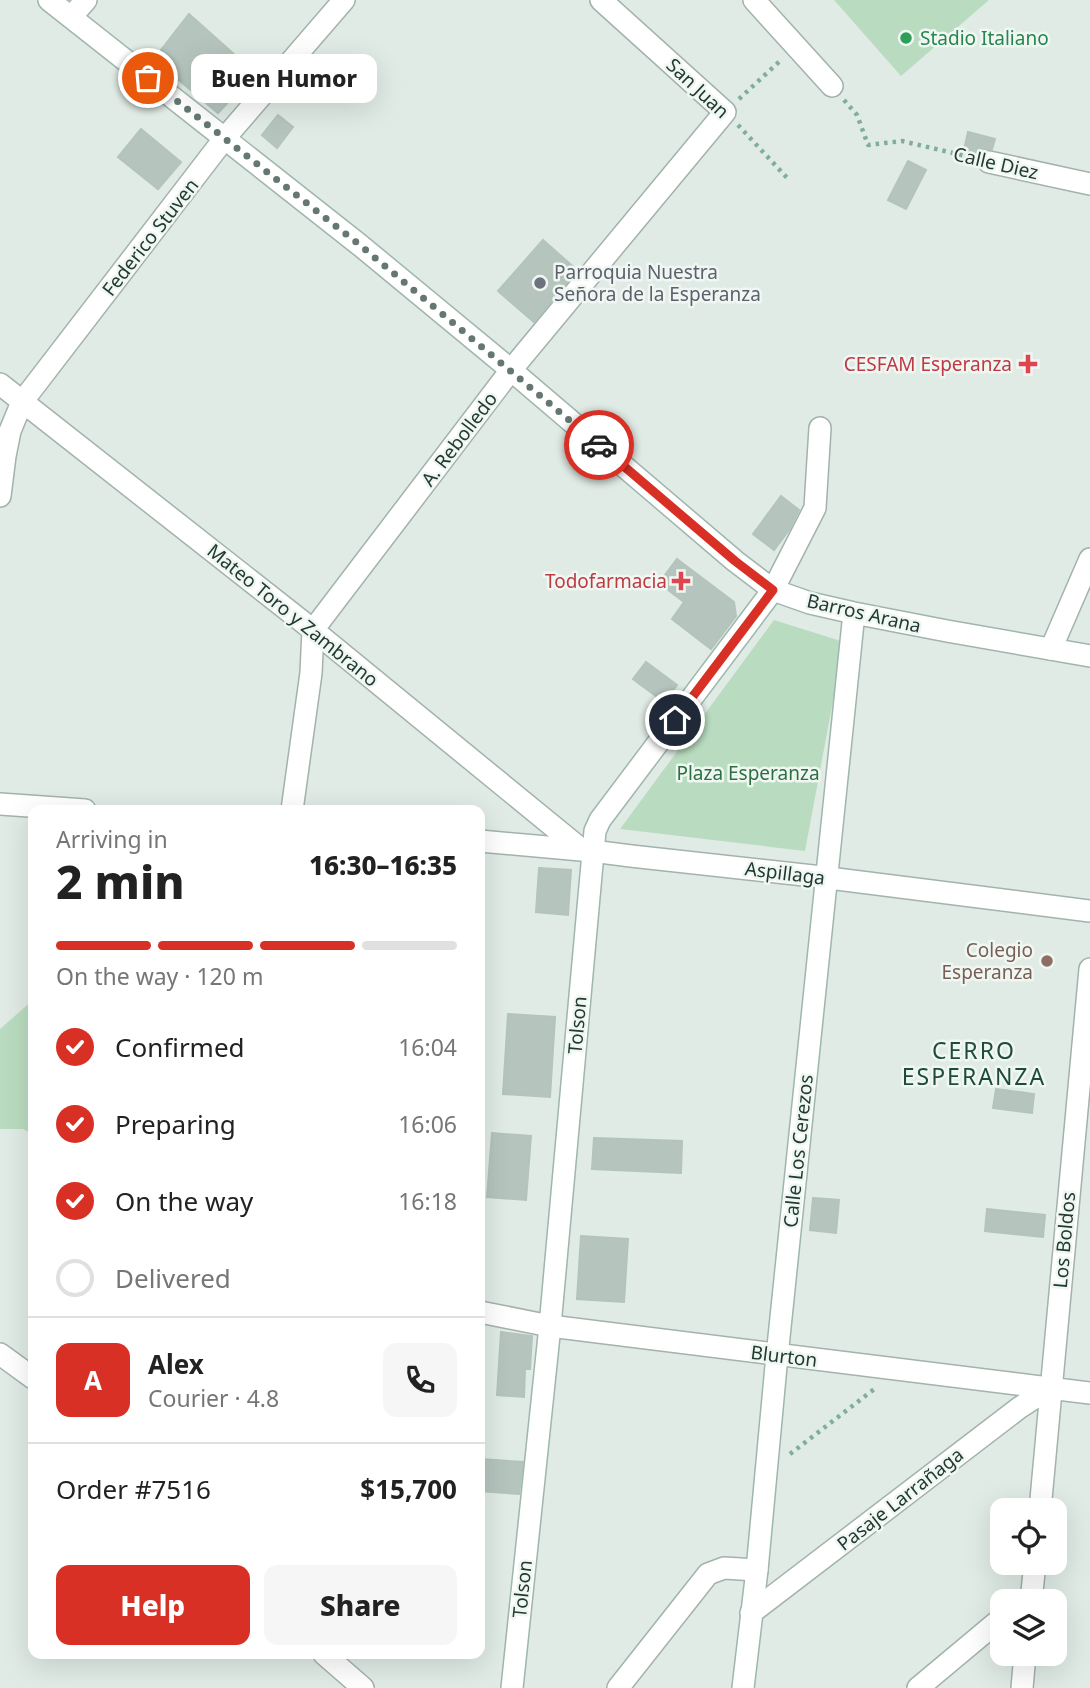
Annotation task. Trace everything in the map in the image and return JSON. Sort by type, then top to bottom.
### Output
[{"type":"street","name":"Barros Arana","points":[[49,0],[361,246],[773,590],[810,603],[854,613],[1090,656]]},
{"type":"street","points":[[71,17],[86,0]]},
{"type":"street","name":"Federico Stuven","points":[[0,496],[10,431],[23,402],[224,139],[344,0]]},
{"type":"street","name":"San Juan","points":[[601,0],[725,112]]},
{"type":"street","points":[[754,0],[832,86]]},
{"type":"street","name":"A. Rebolledo","points":[[313,630],[511,370],[725,112]]},
{"type":"street","name":"Calle Diez","points":[[989,162],[1090,184]]},
{"type":"street","name":"Mateo Toro y Zambrano","points":[[0,384],[587,850]]},
{"type":"street","name":"Tolson","points":[[512,1688],[550,1326],[587,850],[600,820],[773,590],[815,508],[820,428]]},
{"type":"street","points":[[1051,649],[1090,559]]},
{"type":"street","name":"Calle Los Cerezos","points":[[743,1688],[854,613]]},
{"type":"street","points":[[293,805],[311,673],[313,630]]},
{"type":"street","points":[[0,804],[28,806]]},
{"type":"street","name":"Aspillaga","points":[[485,841],[587,850],[1090,911]]},
{"type":"street","name":"Los Boldos","points":[[1041,1498],[1090,969]]},
{"type":"street","name":"Blurton","points":[[485,1313],[550,1326],[1090,1393]]},
{"type":"street","points":[[0,1354],[28,1374]]},
{"type":"street","name":"Pasaje Larrañaga","points":[[751,1613],[1019,1408],[1050,1388]]},
{"type":"street","points":[[618,1688],[708,1574],[724,1568],[757,1570]]},
{"type":"street","points":[[918,1688],[990,1628]]},
{"type":"street","points":[[330,1659],[363,1688]]},
{"type":"street","points":[[1022,1688],[1024,1666]]},
{"type":"path","points":[[725,112],[795,47]]},
{"type":"path","name":"San Juan","points":[[725,112],[790,181]]},
{"type":"path","name":"Calle Diez","points":[[857,115],[868,145],[902,141],[989,162]]},
{"type":"path","points":[[766,1472],[901,1370]]},
{"type":"green space","name":"Stadio Italiano","points":[[834,0],[989,0],[901,76]]},
{"type":"green space","name":"Plaza Esperanza","points":[[774,620],[844,642],[805,851],[620,829]]},
{"type":"green space","points":[[28,1004],[28,1132],[0,1129],[0,1029]]},
{"type":"building","points":[[189,14],[255,73],[218,113],[154,59]]},
{"type":"building","points":[[278,115],[293,127],[277,148],[262,135]]},
{"type":"building","points":[[141,129],[181,162],[158,189],[118,157]]},
{"type":"building","points":[[968,132],[995,139],[992,149],[979,154],[964,150]]},
{"type":"building","points":[[908,161],[926,170],[906,209],[888,200]]},
{"type":"building","name":"Parroquia Nuestra Señora de la Esperanza","points":[[543,240],[577,270],[534,322],[498,291]]},
{"type":"building","points":[[781,496],[799,510],[789,530],[774,550],[753,534]]},
{"type":"building","points":[[677,559],[734,602],[736,616],[711,649],[672,619],[684,602],[659,583]]},
{"type":"building","points":[[646,662],[677,685],[664,702],[633,679]]},
{"type":"building","points":[[539,868],[571,870],[568,915],[536,912]]},
{"type":"building","points":[[508,1014],[555,1017],[550,1097],[503,1094]]},
{"type":"building","points":[[996,1089],[1034,1094],[1032,1113],[993,1108]]},
{"type":"building","points":[[492,1133],[531,1136],[526,1200],[487,1197]]},
{"type":"building","points":[[594,1138],[682,1141],[681,1173],[592,1169]]},
{"type":"building","points":[[813,1198],[839,1200],[836,1233],[810,1230]]},
{"type":"building","points":[[987,1209],[1045,1215],[1043,1237],[985,1231]]},
{"type":"building","points":[[581,1236],[628,1239],[624,1302],[577,1299]]},
{"type":"building","points":[[501,1332],[532,1336],[530,1369],[525,1369],[524,1397],[497,1395]]},
{"type":"building","points":[[485,1459],[523,1462],[519,1494],[485,1491]]},
{"type":"way so far","points":[[148,78],[361,246],[599,445]]},
{"type":"place","name":"Stadio Italiano","points":[[906,38]]},
{"type":"place","name":"Buen Humor","points":[[148,78]]},
{"type":"place","name":"Parroquia Nuestra Señora de la Esperanza","points":[[540,283]]},
{"type":"place","name":"CESFAM Esperanza","points":[[1028,364]]},
{"type":"place","name":"Todofarmacia","points":[[681,581]]},
{"type":"place","name":"Colegio Esperanza","points":[[1047,961]]},
{"type":"district","name":"CERRO ESPERANZA","points":[[974,1063]]},
{"type":"route","points":[[599,445],[773,590],[675,720]]}]
